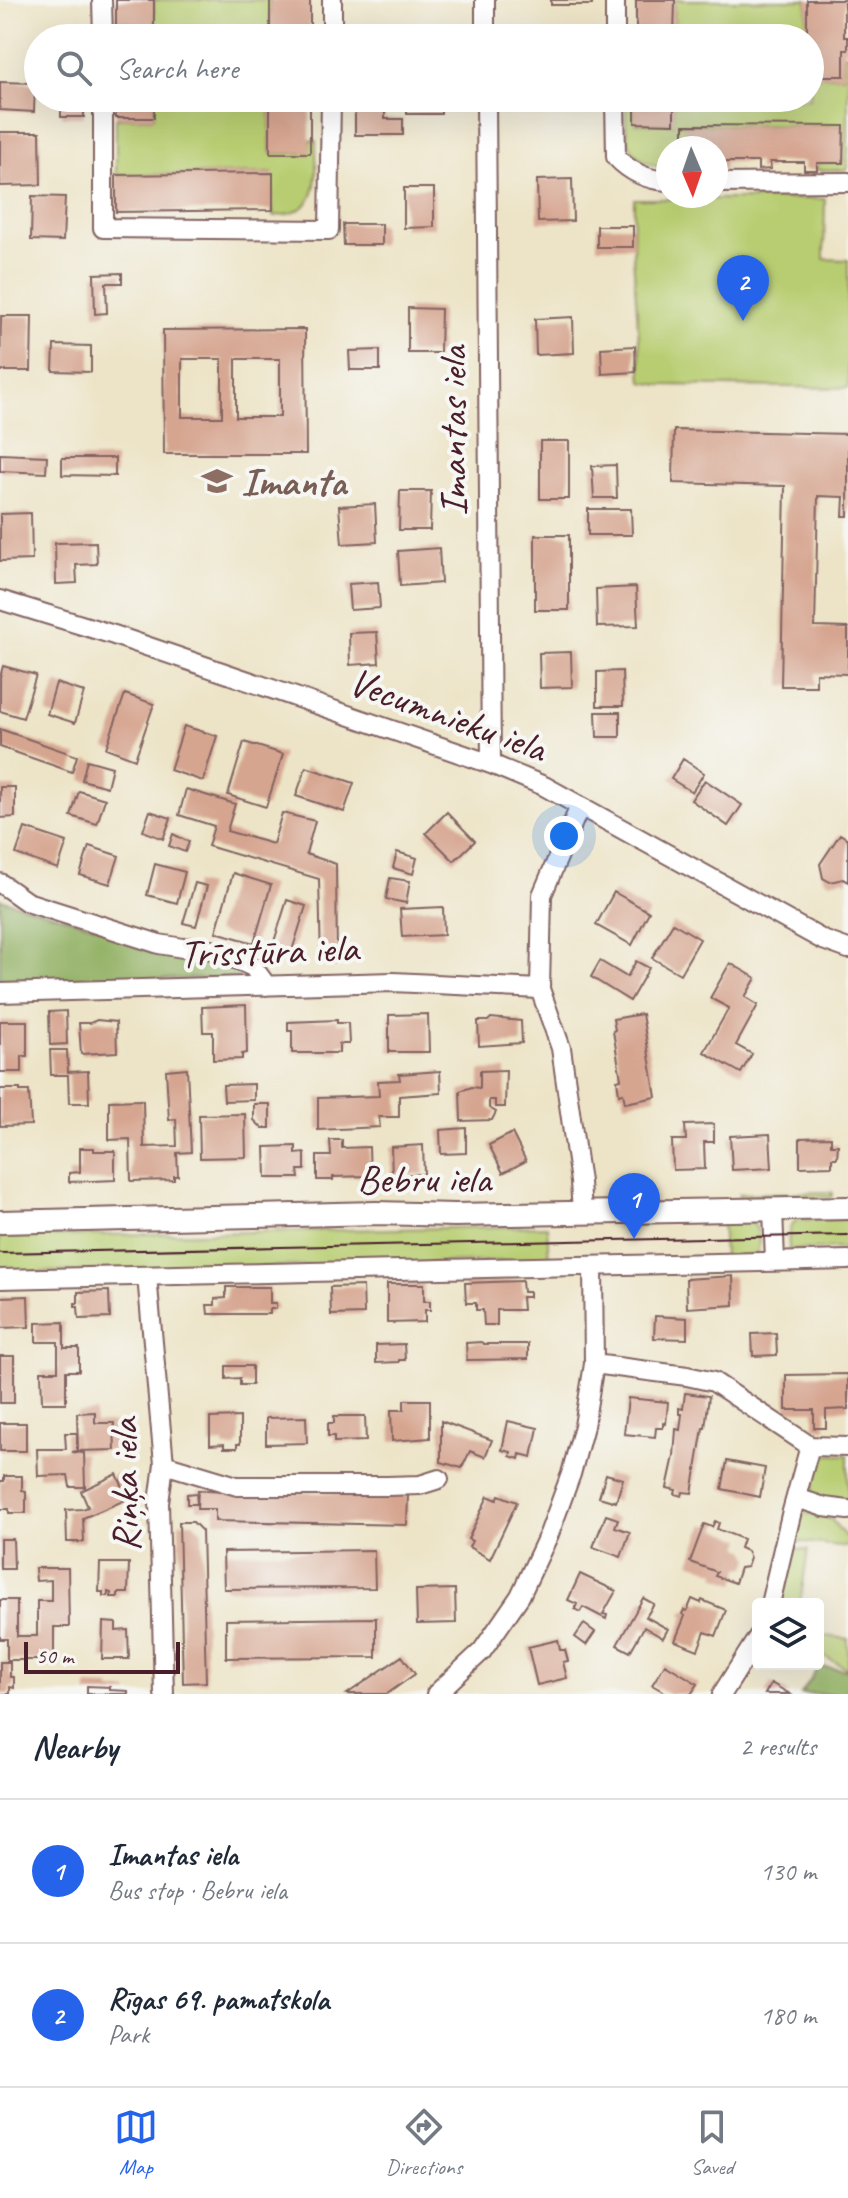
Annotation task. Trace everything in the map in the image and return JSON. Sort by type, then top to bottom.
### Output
[{"type":"street","points":[[102,0],[103,24]]},
{"type":"street","points":[[332,0],[332,24]]},
{"type":"street","points":[[485,0],[485,24]]},
{"type":"street","points":[[615,0],[615,24]]},
{"type":"street","points":[[103,112],[103,228],[312,230],[329,230],[331,112]]},
{"type":"street","name":"Imantas iela","points":[[486,112],[491,764]]},
{"type":"street","points":[[615,112],[616,157],[626,167],[656,180]]},
{"type":"street","points":[[728,183],[848,182]]},
{"type":"street","name":"Vecumnieku iela","points":[[0,600],[114,635],[491,764],[544,786],[823,940],[848,949]]},
{"type":"street","points":[[580,806],[542,895],[540,989],[561,1048],[582,1213]]},
{"type":"street","points":[[0,883],[27,902],[159,944],[201,947],[219,952],[253,967],[267,986]]},
{"type":"street","name":"Trīsstūra iela","points":[[0,993],[393,982],[540,989]]},
{"type":"street","name":"Bebru iela","points":[[0,1222],[848,1208]]},
{"type":"street","points":[[773,1210],[775,1261]]},
{"type":"street","points":[[0,1279],[848,1260]]},
{"type":"street","points":[[436,1694],[482,1651],[520,1596],[549,1534],[571,1474],[584,1426],[594,1364],[593,1266]]},
{"type":"street","name":"Riņķa iela","points":[[147,1276],[164,1464],[159,1503],[164,1694]]},
{"type":"street","points":[[594,1364],[714,1382],[810,1446],[848,1447]]},
{"type":"street","points":[[771,1598],[810,1446]]},
{"type":"street","points":[[164,1464],[237,1486],[420,1485],[439,1479]]},
{"type":"street","points":[[797,1498],[824,1507],[848,1510]]},
{"type":"street","points":[[722,1694],[752,1646]]},
{"type":"green space","points":[[154,0],[270,0],[270,24],[154,24]]},
{"type":"green space","points":[[675,0],[807,0],[807,24],[674,24]]},
{"type":"green space","points":[[844,54],[848,55],[846,170],[817,170],[817,163],[843,162],[843,126],[685,125],[685,136],[656,136],[656,166],[637,155],[628,140],[626,112],[635,112],[635,123],[673,124],[673,112],[824,112],[824,76],[844,76]]},
{"type":"green space","points":[[154,112],[270,112],[270,153],[309,153],[310,140],[316,141],[316,181],[309,201],[289,214],[273,216],[272,173],[116,175],[116,118],[154,118]]},
{"type":"green space","points":[[634,199],[656,199],[656,208],[728,208],[728,199],[825,199],[824,259],[848,260],[848,388],[660,385],[642,382],[633,256]]},
{"type":"green space","points":[[0,899],[241,967],[238,978],[0,981]]},
{"type":"green space","points":[[832,1192],[832,1197],[739,1199],[739,1194]]},
{"type":"green space","points":[[848,1219],[848,1248],[789,1250],[790,1229],[797,1220]]},
{"type":"green space","points":[[748,1220],[758,1234],[758,1253],[724,1257],[722,1221]]},
{"type":"green space","points":[[547,1226],[549,1260],[0,1273],[0,1237]]},
{"type":"green space","points":[[828,1455],[848,1455],[848,1507],[812,1496],[816,1465]]},
{"type":"green space","points":[[802,1512],[831,1519],[848,1540],[848,1547],[794,1541]]},
{"type":"green space","points":[[791,1548],[808,1550],[801,1598],[777,1598]]},
{"type":"green space","points":[[824,1636],[848,1639],[848,1669],[824,1656]]},
{"type":"green space","points":[[824,1668],[848,1670],[848,1694],[801,1694],[817,1670]]},
{"type":"building","points":[[116,0],[154,0],[154,24],[116,24]]},
{"type":"building","points":[[270,0],[310,0],[310,24],[270,24]]},
{"type":"building","points":[[551,0],[592,0],[592,5],[551,5]]},
{"type":"building","points":[[636,0],[675,0],[674,24],[636,24]]},
{"type":"building","points":[[807,0],[848,0],[848,4],[844,3],[844,37],[848,37],[848,50],[844,50],[844,76],[824,76],[824,24],[807,24]]},
{"type":"building","points":[[0,82],[24,83],[24,111],[0,110]]},
{"type":"building","points":[[61,112],[84,112],[84,117],[61,117]]},
{"type":"building","points":[[116,112],[154,112],[154,118],[116,118]]},
{"type":"building","points":[[270,112],[310,112],[310,153],[270,153]]},
{"type":"building","points":[[355,112],[385,112],[385,119],[403,119],[403,135],[355,135]]},
{"type":"building","points":[[407,112],[441,112],[441,114]]},
{"type":"building","points":[[635,112],[674,112],[674,124],[635,123]]},
{"type":"building","points":[[684,125],[844,126],[843,163],[817,163],[817,170],[804,170],[804,162],[770,162],[771,169],[758,170],[758,162],[728,162],[728,136],[684,136]]},
{"type":"building","points":[[0,132],[40,132],[41,185],[0,186]]},
{"type":"building","points":[[273,173],[273,210],[116,212],[116,175]]},
{"type":"building","points":[[572,179],[573,221],[538,222],[537,180]]},
{"type":"building","points":[[404,188],[434,188],[434,227],[404,228]]},
{"type":"building","points":[[32,196],[65,197],[63,241],[31,240]]},
{"type":"building","points":[[343,224],[382,224],[382,245],[344,245]]},
{"type":"building","points":[[597,226],[633,226],[633,247],[597,247]]},
{"type":"building","points":[[122,273],[122,283],[106,283],[107,313],[95,314],[94,274]]},
{"type":"building","points":[[408,308],[441,309],[440,353],[408,353]]},
{"type":"building","points":[[1,316],[32,316],[31,371],[0,371]]},
{"type":"building","points":[[573,317],[574,353],[536,355],[535,319]]},
{"type":"building","points":[[305,329],[306,454],[164,454],[163,330]],"holes":[[[182,359],[222,359],[222,417],[182,417]],[[236,359],[280,359],[280,417],[236,417]]]},
{"type":"building","points":[[54,345],[91,346],[91,372],[53,371]]},
{"type":"building","points":[[635,346],[636,372],[602,374],[601,348]]},
{"type":"building","points":[[380,350],[380,370],[350,370],[349,351]]},
{"type":"building","points":[[674,430],[848,434],[848,516],[843,516],[844,497],[818,496],[815,627],[848,628],[848,674],[816,673],[816,686],[781,686],[785,486],[673,483]]},
{"type":"building","points":[[540,441],[569,441],[569,499],[540,499]]},
{"type":"building","points":[[0,454],[47,456],[46,473],[0,471]]},
{"type":"building","points":[[62,458],[115,458],[115,476],[62,475]]},
{"type":"building","points":[[616,465],[617,498],[594,498],[592,466]]},
{"type":"building","points":[[400,491],[431,491],[430,530],[399,530]]},
{"type":"building","points":[[375,504],[377,542],[342,544],[339,506]]},
{"type":"building","points":[[588,509],[631,509],[632,535],[588,535]]},
{"type":"building","points":[[31,513],[32,560],[0,561],[0,514]]},
{"type":"building","points":[[535,535],[569,535],[569,610],[535,610]]},
{"type":"building","points":[[96,542],[97,564],[76,565],[77,583],[56,584],[55,543]]},
{"type":"building","points":[[439,548],[441,583],[400,586],[398,551]]},
{"type":"building","points":[[378,582],[380,608],[350,610],[348,584]]},
{"type":"building","points":[[636,587],[638,626],[597,627],[596,589]]},
{"type":"building","points":[[377,632],[379,663],[350,665],[349,633]]},
{"type":"building","points":[[571,652],[572,687],[540,688],[539,653]]},
{"type":"building","points":[[3,666],[36,675],[23,718],[0,711]]},
{"type":"building","points":[[622,671],[623,706],[597,706],[597,672]]},
{"type":"building","points":[[56,683],[84,692],[75,723],[47,714]]},
{"type":"building","points":[[125,694],[154,704],[135,759],[106,748]]},
{"type":"building","points":[[596,712],[620,712],[620,737],[597,737]]},
{"type":"building","points":[[184,726],[217,736],[203,781],[170,770]]},
{"type":"building","points":[[0,729],[77,756],[72,772],[0,747]]},
{"type":"building","points":[[244,742],[283,754],[266,807],[228,795]]},
{"type":"building","points":[[683,759],[704,773],[692,792],[671,779]]},
{"type":"building","points":[[87,760],[112,767],[107,787],[82,780]]},
{"type":"building","points":[[306,767],[354,783],[344,812],[296,796]]},
{"type":"building","points":[[705,780],[742,805],[728,826],[691,800]]},
{"type":"building","points":[[0,787],[15,787],[15,817],[0,818]]},
{"type":"building","points":[[186,789],[235,804],[227,831],[273,844],[282,813],[315,821],[306,854],[336,864],[337,962],[321,961],[319,879],[208,846],[214,826],[179,815]]},
{"type":"building","points":[[79,791],[105,799],[97,824],[71,816]]},
{"type":"building","points":[[150,811],[171,818],[163,839],[143,831]]},
{"type":"building","points":[[447,812],[475,841],[454,861],[426,833]]},
{"type":"building","points":[[25,828],[67,842],[58,869],[16,854]]},
{"type":"building","points":[[173,834],[189,842],[185,852],[169,846]]},
{"type":"building","points":[[840,834],[848,839],[848,882],[843,879],[830,882],[823,878],[820,864]]},
{"type":"building","points":[[89,846],[119,856],[110,884],[80,875]]},
{"type":"building","points":[[397,852],[417,858],[413,874],[393,868]]},
{"type":"building","points":[[155,864],[185,872],[177,903],[147,895]]},
{"type":"building","points":[[233,873],[271,885],[254,943],[216,932]]},
{"type":"building","points":[[390,878],[410,881],[406,903],[386,899]]},
{"type":"building","points":[[195,883],[207,886],[196,926],[183,923]]},
{"type":"building","points":[[614,892],[649,912],[632,945],[596,925]]},
{"type":"building","points":[[287,900],[306,906],[291,954],[272,948]]},
{"type":"building","points":[[443,907],[444,935],[402,937],[400,909]]},
{"type":"building","points":[[673,923],[700,939],[680,974],[652,958]]},
{"type":"building","points":[[600,961],[627,977],[636,961],[649,968],[630,1001],[591,977]]},
{"type":"building","points":[[730,963],[756,978],[745,997],[758,1005],[736,1045],[752,1054],[741,1073],[704,1052],[729,1008],[710,998]]},
{"type":"building","points":[[246,1005],[247,1053],[242,1054],[242,1059],[213,1060],[213,1032],[203,1032],[202,1007]]},
{"type":"building","points":[[66,1011],[67,1044],[50,1045],[49,1012]]},
{"type":"building","points":[[428,1014],[429,1052],[389,1052],[389,1015]]},
{"type":"building","points":[[642,1014],[656,1097],[625,1103],[623,1093],[619,1094],[617,1080],[621,1079],[613,1019]]},
{"type":"building","points":[[491,1018],[521,1021],[522,1043],[479,1046],[478,1021]]},
{"type":"building","points":[[97,1020],[116,1022],[117,1052],[81,1054],[79,1023]]},
{"type":"building","points":[[337,1020],[337,1023],[348,1023],[349,1044],[339,1044],[339,1053],[292,1053],[292,1031],[288,1031],[288,1022]]},
{"type":"building","points":[[0,1021],[27,1021],[27,1056],[22,1056],[22,1072],[0,1072]]},
{"type":"building","points":[[50,1050],[67,1050],[68,1072],[88,1071],[89,1103],[69,1103],[68,1075],[51,1075]]},
{"type":"building","points":[[187,1068],[191,1152],[177,1153],[178,1176],[174,1176],[174,1180],[131,1181],[130,1139],[109,1140],[109,1101],[143,1100],[144,1147],[177,1146],[176,1119],[169,1120],[166,1070]]},
{"type":"building","points":[[506,1070],[505,1107],[495,1107],[495,1100],[489,1100],[489,1108],[496,1112],[492,1120],[461,1121],[460,1091],[480,1088],[480,1071]]},
{"type":"building","points":[[440,1071],[441,1093],[399,1096],[399,1117],[379,1117],[380,1127],[318,1130],[318,1098],[379,1096],[378,1081],[400,1080],[399,1074]]},
{"type":"building","points":[[254,1084],[254,1100],[224,1101],[223,1085]]},
{"type":"building","points":[[0,1089],[29,1091],[31,1125],[0,1126]]},
{"type":"building","points":[[254,1104],[270,1104],[270,1128],[262,1128],[254,1120]]},
{"type":"building","points":[[245,1114],[246,1157],[200,1158],[199,1115]]},
{"type":"building","points":[[714,1124],[714,1142],[704,1142],[705,1169],[673,1170],[672,1140],[686,1140],[685,1125]]},
{"type":"building","points":[[466,1128],[466,1153],[441,1154],[440,1130]]},
{"type":"building","points":[[512,1133],[526,1161],[503,1173],[489,1145]]},
{"type":"building","points":[[770,1134],[772,1168],[732,1170],[730,1136]]},
{"type":"building","points":[[831,1137],[831,1145],[838,1145],[837,1158],[832,1158],[832,1166],[800,1167],[800,1138]]},
{"type":"building","points":[[330,1140],[342,1140],[342,1148],[369,1147],[370,1176],[317,1180],[317,1156],[331,1156]]},
{"type":"building","points":[[423,1145],[424,1174],[392,1175],[391,1147]]},
{"type":"building","points":[[296,1146],[296,1154],[305,1153],[305,1170],[298,1170],[299,1178],[266,1178],[265,1147]]},
{"type":"building","points":[[80,1148],[115,1151],[115,1180],[69,1182],[69,1173],[80,1172]]},
{"type":"building","points":[[733,1276],[734,1305],[687,1308],[686,1279]]},
{"type":"building","points":[[522,1281],[523,1292],[529,1292],[529,1297],[522,1297],[523,1310],[497,1310],[497,1325],[484,1325],[483,1310],[476,1310],[476,1303],[466,1303],[465,1283]]},
{"type":"building","points":[[387,1284],[424,1284],[424,1301],[430,1301],[430,1310],[425,1310],[425,1322],[387,1323]]},
{"type":"building","points":[[363,1286],[364,1314],[331,1315],[330,1287]]},
{"type":"building","points":[[226,1287],[270,1287],[270,1303],[276,1303],[276,1309],[270,1309],[270,1314],[208,1314],[207,1305],[215,1305],[215,1299],[226,1298]]},
{"type":"building","points":[[109,1291],[110,1318],[79,1319],[78,1307],[75,1307],[78,1292]]},
{"type":"building","points":[[28,1296],[29,1327],[0,1328],[0,1297]]},
{"type":"building","points":[[655,1316],[687,1318],[687,1339],[654,1338]]},
{"type":"building","points":[[64,1322],[64,1348],[79,1348],[79,1371],[66,1371],[66,1403],[42,1403],[41,1371],[58,1371],[58,1342],[36,1342],[36,1323]]},
{"type":"building","points":[[776,1333],[777,1355],[753,1356],[752,1334]]},
{"type":"building","points":[[466,1343],[528,1344],[528,1359],[467,1360]]},
{"type":"building","points":[[404,1344],[405,1360],[376,1363],[376,1345]]},
{"type":"building","points":[[0,1356],[14,1356],[14,1403],[0,1403]]},
{"type":"building","points":[[226,1366],[252,1366],[252,1385],[240,1385],[240,1378],[226,1379]]},
{"type":"building","points":[[848,1374],[848,1409],[826,1410],[826,1428],[814,1428],[814,1410],[786,1410],[786,1375]]},
{"type":"building","points":[[685,1393],[709,1396],[692,1493],[683,1492],[682,1496],[675,1494],[676,1490],[667,1488],[676,1429],[680,1430],[682,1414],[679,1414],[679,1408],[683,1409]]},
{"type":"building","points":[[628,1398],[668,1402],[666,1424],[663,1423],[663,1428],[656,1428],[655,1437],[624,1434]]},
{"type":"building","points":[[404,1400],[430,1400],[430,1438],[392,1441],[391,1410],[404,1410]]},
{"type":"building","points":[[95,1412],[95,1423],[114,1423],[115,1450],[78,1451],[77,1413]]},
{"type":"building","points":[[334,1416],[365,1416],[366,1441],[334,1442],[334,1436],[328,1436],[328,1423],[334,1423]]},
{"type":"building","points":[[240,1417],[240,1444],[237,1448],[224,1448],[224,1444],[210,1445],[210,1418]]},
{"type":"building","points":[[306,1417],[307,1443],[266,1444],[266,1418]]},
{"type":"building","points":[[441,1421],[492,1440],[485,1457],[470,1451],[462,1468],[441,1462]]},
{"type":"building","points":[[508,1421],[538,1428],[532,1457],[520,1454],[519,1459],[510,1456],[511,1452],[502,1450]]},
{"type":"building","points":[[0,1423],[26,1423],[26,1451],[0,1451]]},
{"type":"building","points":[[65,1433],[77,1433],[77,1451],[72,1452],[84,1453],[85,1487],[70,1487],[68,1475],[38,1476],[37,1449],[66,1449]]},
{"type":"building","points":[[727,1461],[765,1468],[760,1497],[722,1489]]},
{"type":"building","points":[[117,1474],[128,1499],[83,1518],[84,1542],[67,1542],[66,1510],[88,1507],[81,1491]]},
{"type":"building","points":[[606,1474],[623,1479],[616,1502],[599,1497]]},
{"type":"building","points":[[4,1476],[22,1476],[26,1513],[9,1513],[9,1509],[0,1509],[0,1481],[4,1481]]},
{"type":"building","points":[[198,1490],[408,1495],[407,1525],[215,1521],[215,1509],[197,1509]]},
{"type":"building","points":[[196,1493],[197,1504],[187,1504],[187,1494]]},
{"type":"building","points":[[499,1495],[517,1502],[490,1559],[469,1547],[472,1541],[468,1539],[488,1496],[497,1500]]},
{"type":"building","points":[[606,1515],[618,1519],[615,1527],[630,1532],[621,1557],[593,1547]]},
{"type":"building","points":[[715,1521],[719,1523],[717,1529],[743,1539],[740,1548],[747,1551],[750,1558],[747,1567],[740,1568],[735,1583],[690,1562],[704,1524],[712,1527]]},
{"type":"building","points":[[179,1522],[193,1522],[202,1531],[206,1682],[183,1683]]},
{"type":"building","points":[[0,1539],[13,1539],[14,1569],[0,1569]]},
{"type":"building","points":[[374,1550],[375,1588],[224,1589],[223,1552]]},
{"type":"building","points":[[100,1563],[129,1563],[128,1593],[111,1597],[111,1593],[103,1596],[103,1592],[99,1592]]},
{"type":"building","points":[[35,1568],[68,1568],[69,1627],[54,1627],[54,1660],[7,1660],[7,1639],[0,1639],[0,1600],[17,1600],[17,1636],[37,1636],[37,1601],[51,1601],[51,1580],[36,1581]]},
{"type":"building","points":[[580,1574],[616,1591],[603,1614],[607,1615],[606,1619],[583,1607],[580,1612],[575,1609],[577,1604],[568,1600]]},
{"type":"building","points":[[455,1589],[456,1623],[417,1624],[416,1590]]},
{"type":"building","points":[[643,1598],[654,1604],[646,1617],[668,1629],[663,1638],[644,1627],[630,1652],[617,1645]]},
{"type":"building","points":[[692,1599],[726,1610],[716,1636],[705,1632],[698,1650],[675,1641],[685,1616],[682,1614],[684,1610],[687,1611]]},
{"type":"building","points":[[376,1618],[376,1657],[226,1658],[226,1620]]},
{"type":"building","points":[[103,1622],[116,1623],[116,1631],[128,1630],[129,1659],[102,1659]]},
{"type":"building","points":[[584,1624],[595,1632],[586,1645],[575,1637]]},
{"type":"building","points":[[558,1640],[560,1650],[565,1650],[568,1661],[563,1662],[567,1678],[537,1685],[528,1647]]},
{"type":"building","points":[[402,1656],[415,1674],[387,1694],[347,1694]]},
{"type":"building","points":[[0,1662],[10,1662],[14,1688],[10,1687],[10,1694],[0,1694]]},
{"type":"building","points":[[665,1664],[698,1684],[691,1694],[668,1694],[652,1685]]},
{"type":"building","points":[[771,1683],[790,1694],[765,1694]]},
{"type":"building","points":[[87,1686],[110,1687],[110,1690],[128,1691],[128,1694],[87,1694]]},
{"type":"tram line","points":[[0,1253],[848,1235]]},
{"type":"place","name":"Rīgas 69. pamatskola","points":[[743,321]]},
{"type":"place","name":"Imanta","points":[[217,481]]},
{"type":"place","name":"Imantas iela","points":[[634,1239]]}]
